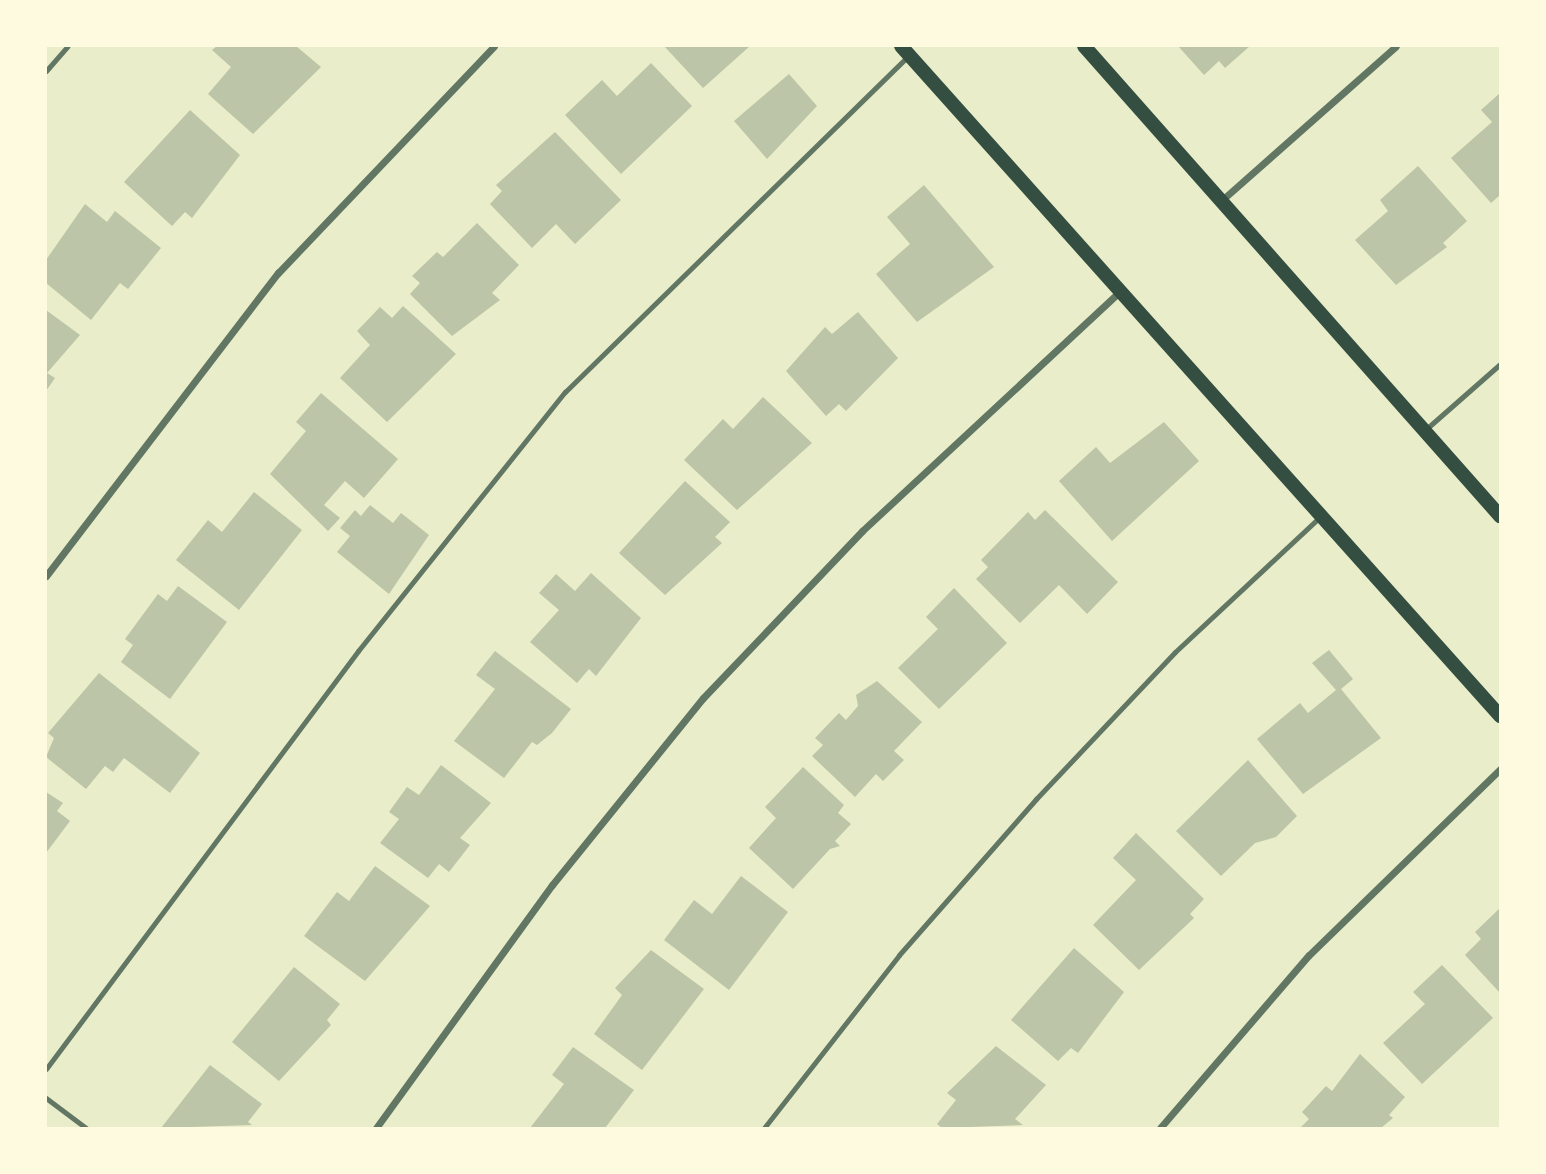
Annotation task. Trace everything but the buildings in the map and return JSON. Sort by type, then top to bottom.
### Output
[{"type":"main road","points":[[1084,46],[1500,516]]},
{"type":"main road","points":[[906,50],[1123,288],[1500,716]]},
{"type":"street","points":[[46,576],[278,273],[494,46]]},
{"type":"street","points":[[1222,200],[1396,46]]},
{"type":"street","points":[[376,1129],[552,885],[703,698],[862,531],[1123,288]]},
{"type":"street","points":[[1160,1129],[1308,955],[1500,769]]},
{"type":"lane","points":[[46,71],[68,46]]},
{"type":"lane","points":[[46,1069],[358,651],[565,392],[906,50]]},
{"type":"lane","points":[[1425,430],[1500,364]]},
{"type":"lane","points":[[764,1129],[899,955],[1036,799],[1175,652],[1322,515]]},
{"type":"lane","points":[[46,1098],[86,1129]]}]
